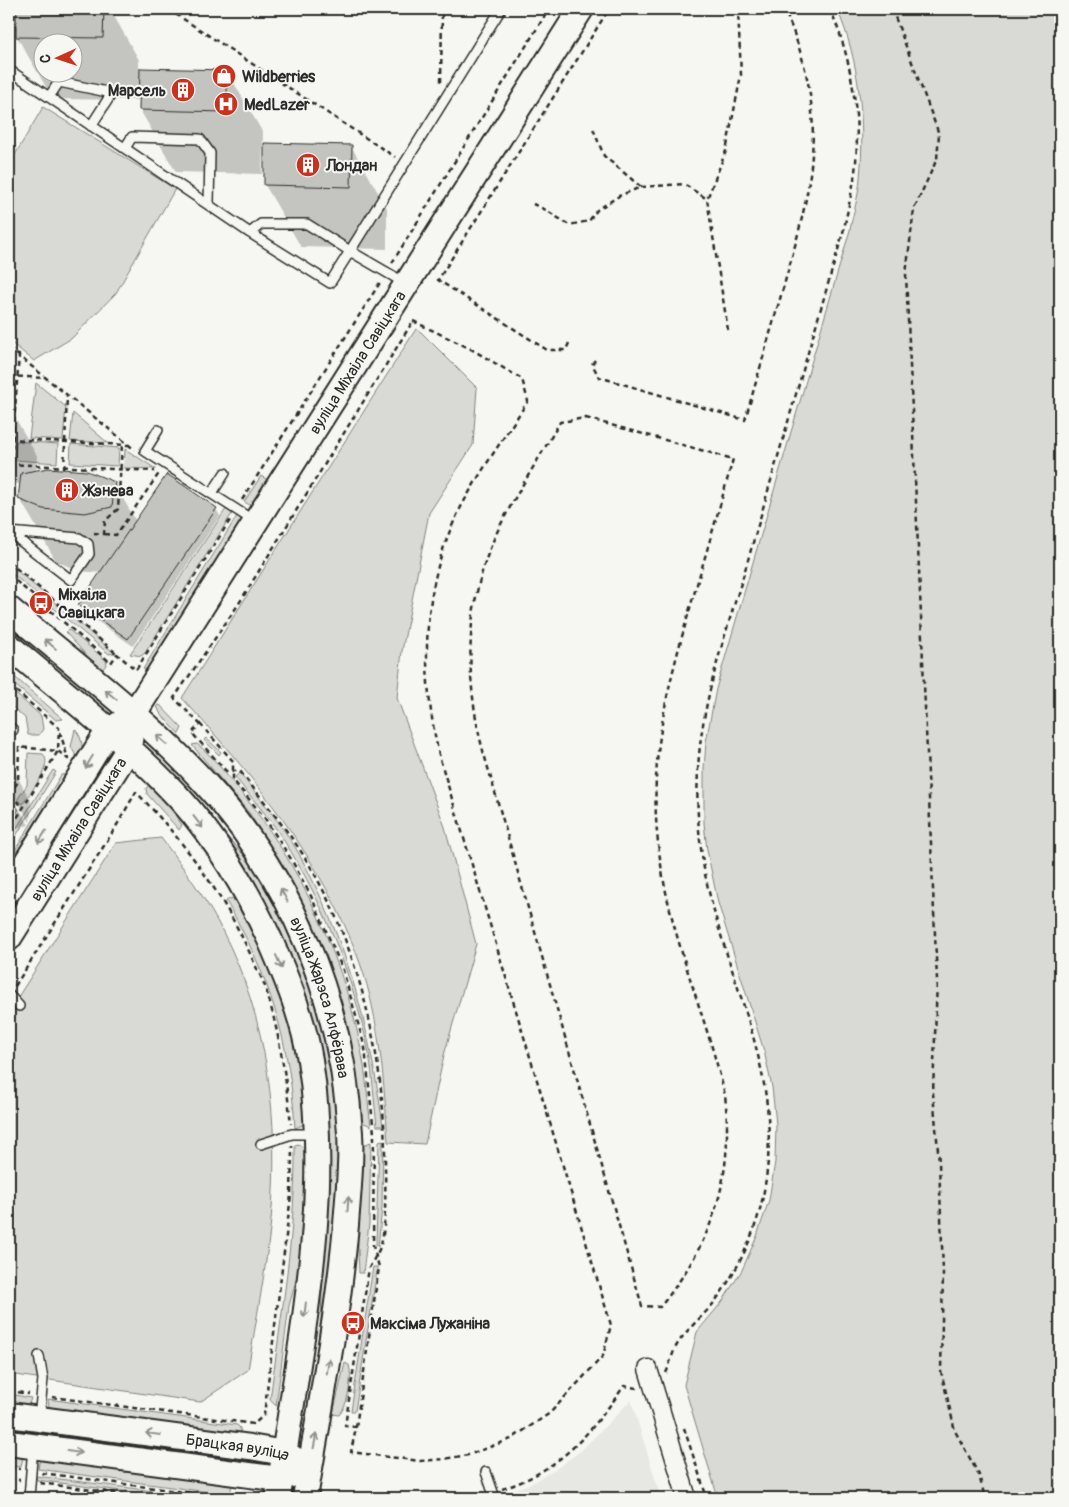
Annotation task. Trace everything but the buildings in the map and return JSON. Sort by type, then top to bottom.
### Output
[{"type":"main road","name":"вуліца Міхаіла Савіцкага","points":[[9,938],[129,748],[133,715],[246,515],[407,284],[581,9]]},
{"type":"main road","name":"вуліца Жарэса Алфёрава","points":[[9,609],[174,750],[205,782],[243,829],[269,866],[288,901],[320,974],[339,1048],[347,1094],[350,1136],[348,1198],[342,1266],[329,1364],[305,1498]]},
{"type":"main road","name":"вуліца Жарэса Алфёрава","points":[[9,646],[129,748],[183,802],[220,849],[260,918],[292,989],[310,1058],[318,1134],[311,1262],[300,1360],[279,1489]]},
{"type":"main road","name":"вуліца Міхаіла Савіцкага","points":[[9,890],[108,731],[133,715]]},
{"type":"main road","name":"Брацкая вуліца","points":[[9,1414],[40,1407],[284,1453],[310,1468],[279,1489],[9,1443]]},
{"type":"street","points":[[648,1369],[687,1498]]},
{"type":"lane","points":[[9,70],[250,233],[330,283],[501,9]]},
{"type":"lane","points":[[49,97],[59,82],[112,93],[91,126]]},
{"type":"lane","points":[[125,148],[132,137],[200,139],[210,154],[209,204]]},
{"type":"lane","points":[[250,233],[261,224],[307,224],[407,284]]},
{"type":"lane","points":[[158,430],[145,451],[246,515]]},
{"type":"lane","points":[[212,492],[225,473]]},
{"type":"lane","points":[[9,531],[79,538],[88,544],[89,554],[71,580],[9,531]]},
{"type":"lane","points":[[9,995],[19,1006]]},
{"type":"lane","points":[[261,1144],[292,1134],[318,1134]]},
{"type":"lane","points":[[39,1356],[44,1379],[40,1407]]},
{"type":"lane","points":[[29,1498],[33,1446]]},
{"type":"lane","points":[[486,1472],[494,1495]]},
{"type":"path","points":[[168,9],[404,164]]},
{"type":"path","points":[[441,106],[442,9]]},
{"type":"path","points":[[9,562],[136,670],[246,515],[386,272],[550,9]]},
{"type":"path","points":[[570,343],[566,350],[547,350],[438,280],[609,9]]},
{"type":"path","points":[[728,330],[707,199],[726,151],[741,75],[738,9]]},
{"type":"path","points":[[595,360],[592,364],[599,377],[745,420],[803,219],[812,174],[814,127],[809,81],[796,36],[784,9]]},
{"type":"path","points":[[666,1374],[677,1345],[717,1299],[736,1268],[758,1216],[769,1162],[770,1125],[766,1088],[758,1053],[706,878],[698,824],[698,769],[705,714],[711,688],[844,229],[854,178],[856,126],[850,73],[830,9]]},
{"type":"path","points":[[892,9],[939,134],[937,159],[914,209],[906,274],[937,980],[934,1093],[943,1272],[941,1371],[955,1431],[979,1476],[985,1498]]},
{"type":"path","points":[[592,126],[604,156],[641,187]]},
{"type":"path","points":[[532,204],[546,210],[569,225],[589,221],[597,210],[619,196],[641,187],[684,184],[707,199]]},
{"type":"path","points":[[174,698],[238,605],[413,321],[470,349],[522,380],[528,401],[478,477],[460,509],[446,542],[428,613],[426,686],[440,758],[611,1325],[603,1356],[569,1395],[530,1429],[490,1448],[460,1457],[420,1460],[351,1452],[379,1267],[373,1246],[374,1133],[365,1048]]},
{"type":"path","points":[[9,348],[142,456]]},
{"type":"path","points":[[9,354],[19,355]]},
{"type":"path","points":[[9,488],[10,439],[19,355]]},
{"type":"path","points":[[9,376],[46,378]]},
{"type":"path","points":[[64,468],[67,396]]},
{"type":"path","points":[[586,418],[733,459],[663,706],[656,766],[655,797],[657,834],[665,887],[725,1095],[728,1126],[727,1158],[722,1189],[712,1219],[685,1276],[660,1307],[642,1306],[476,723],[470,683],[472,619],[484,565],[499,528],[560,422],[586,418]]},
{"type":"path","points":[[10,439],[129,445]]},
{"type":"path","points":[[104,534],[105,521],[118,510],[122,445]]},
{"type":"path","points":[[9,464],[161,471]]},
{"type":"path","points":[[155,466],[161,471]]},
{"type":"path","points":[[86,533],[116,535],[161,471]]},
{"type":"path","points":[[9,513],[13,520],[19,523]]},
{"type":"path","points":[[9,575],[111,663],[117,654]]},
{"type":"path","points":[[9,685],[59,728],[68,759],[58,751],[19,747],[14,743]]},
{"type":"path","points":[[9,831],[58,751],[59,728]]},
{"type":"path","points":[[19,747],[18,782],[9,795],[24,807]]},
{"type":"path","points":[[9,995],[114,830],[136,792],[163,820],[198,862],[239,930],[267,992],[284,1062],[292,1134],[291,1195],[264,1414],[254,1424],[40,1407],[9,1391]]},
{"type":"path","points":[[356,1427],[345,1426],[369,1269],[381,1244]]},
{"type":"path","points":[[467,1498],[494,1495],[553,1464],[578,1445],[598,1423],[624,1386],[637,1388],[640,1397]]},
{"type":"path","points":[[684,1427],[707,1498]]},
{"type":"path","points":[[9,1468],[229,1498]]},
{"type":"path","points":[[9,1479],[152,1498]]},
{"type":"path","points":[[344,1498],[344,1494],[373,1498]]},
{"type":"shaded area","points":[[837,9],[1060,9],[1060,1498],[718,1498],[684,1385],[697,1332],[722,1302],[742,1270],[757,1236],[769,1200],[775,1162],[776,1124],[772,1087],[764,1051],[718,903],[707,850],[704,823],[704,769],[706,742],[716,689],[850,230],[858,191],[862,135],[859,92],[851,49]]},
{"type":"shaded area","points":[[43,107],[175,189],[116,293],[72,338],[34,361],[9,341],[9,165]]},
{"type":"shaded area","points":[[416,329],[477,388],[473,445],[429,513],[402,651],[397,698],[445,827],[476,944],[444,1055],[425,1144],[388,1142],[380,1051],[367,984],[345,925],[327,889],[284,822],[260,789],[182,698]]},
{"type":"shaded area","points":[[36,383],[66,407],[63,440],[29,438]]},
{"type":"shaded area","points":[[73,413],[108,443],[70,441]]},
{"type":"shaded area","points":[[16,441],[58,444],[57,463],[15,460]]},
{"type":"shaded area","points":[[71,444],[119,448],[118,466],[70,463]]},
{"type":"shaded area","points":[[125,449],[156,469],[124,468]]},
{"type":"shaded area","points":[[261,476],[273,483],[252,506],[244,502]]},
{"type":"shaded area","points":[[226,509],[233,512],[145,653],[141,656],[130,654]]},
{"type":"shaded area","points":[[237,516],[242,517],[245,523],[150,670],[143,669]]},
{"type":"shaded area","points":[[9,564],[114,653],[109,654],[9,571]]},
{"type":"shaded area","points":[[69,630],[106,660],[107,664],[101,671],[65,632]]},
{"type":"shaded area","points":[[9,672],[63,719],[56,720],[9,680]]},
{"type":"shaded area","points":[[9,688],[41,716],[43,729],[39,735],[28,735],[25,718],[9,704]]},
{"type":"shaded area","points":[[160,705],[182,728],[179,734],[160,713],[157,706]]},
{"type":"shaded area","points":[[75,729],[82,745],[79,761],[71,747]]},
{"type":"shaded area","points":[[206,738],[221,752],[219,755],[204,740]]},
{"type":"shaded area","points":[[197,744],[218,764],[260,816],[301,882],[318,917],[334,954],[357,1028],[364,1066],[371,1126],[362,1122],[358,1116],[270,850],[250,814],[192,745]]},
{"type":"shaded area","points":[[28,753],[43,754],[46,759],[46,765],[40,779],[23,804],[17,800],[27,785]]},
{"type":"shaded area","points":[[53,770],[56,772],[9,847],[9,840]]},
{"type":"shaded area","points":[[170,773],[184,785],[252,864],[276,902],[293,936],[306,971],[318,1008],[327,1046],[338,1120],[338,1188],[329,1283],[309,1408],[321,1318],[323,1263],[306,999],[281,936],[259,891],[232,850]]},
{"type":"shaded area","points":[[240,773],[292,842],[330,919],[354,985],[363,1018],[383,1126],[377,1126],[369,1054],[354,995],[333,936],[321,907],[292,853],[270,821],[235,777]]},
{"type":"shaded area","points":[[69,774],[9,875],[9,860],[61,775]]},
{"type":"shaded area","points":[[151,784],[158,790],[182,825],[179,830],[147,794],[146,788]]},
{"type":"shaded area","points":[[13,806],[19,809],[9,826],[9,813]]},
{"type":"shaded area","points":[[161,838],[208,906],[238,964],[260,1034],[272,1108],[274,1145],[271,1220],[264,1276],[248,1370],[200,1402],[9,1374],[9,1011],[116,843]]},
{"type":"shaded area","points":[[51,845],[54,847],[9,930],[9,911]]},
{"type":"shaded area","points":[[232,898],[260,938],[292,1027],[305,1120],[303,1125],[295,1128],[283,1038],[266,983],[255,956],[226,901]]},
{"type":"shaded area","points":[[383,1140],[382,1207],[378,1247],[376,1244],[379,1141]]},
{"type":"shaded area","points":[[371,1142],[369,1224],[363,1273],[359,1273],[357,1224],[360,1150],[363,1145]]},
{"type":"shaded area","points":[[298,1144],[307,1149],[302,1258],[289,1306],[276,1406],[270,1400],[287,1273],[295,1177],[295,1145]]},
{"type":"shaded area","points":[[373,1267],[377,1267],[377,1271],[355,1411],[351,1411]]},
{"type":"shaded area","points":[[345,1363],[349,1365],[350,1370],[347,1398],[339,1415],[333,1414]]},
{"type":"shaded area","points":[[9,1394],[31,1398],[28,1407],[9,1405]]},
{"type":"shaded area","points":[[48,1399],[237,1425],[240,1428],[241,1437],[54,1411],[49,1407]]},
{"type":"shaded area","points":[[631,1400],[661,1498],[492,1498],[532,1483],[556,1469],[582,1450]]},
{"type":"shaded area","points":[[9,1424],[229,1457],[158,1448],[119,1449],[9,1434]]},
{"type":"shaded area","points":[[9,1454],[23,1457],[21,1467],[9,1466]]},
{"type":"shaded area","points":[[40,1457],[232,1484],[230,1495],[38,1469]]},
{"type":"shaded area","points":[[36,1476],[208,1498],[175,1498],[37,1480]]},
{"type":"place","name":"Wildberries","points":[[224,76]]},
{"type":"place","name":"Марсель","points":[[183,90]]},
{"type":"place","name":"MedLazer","points":[[226,104]]},
{"type":"place","name":"Лондан","points":[[308,165]]},
{"type":"place","name":"Жэнева","points":[[67,490]]},
{"type":"place","name":"Міхаіла Савіцкага","points":[[41,603]]},
{"type":"place","name":"Максіма Лужаніна","points":[[353,1323]]}]
